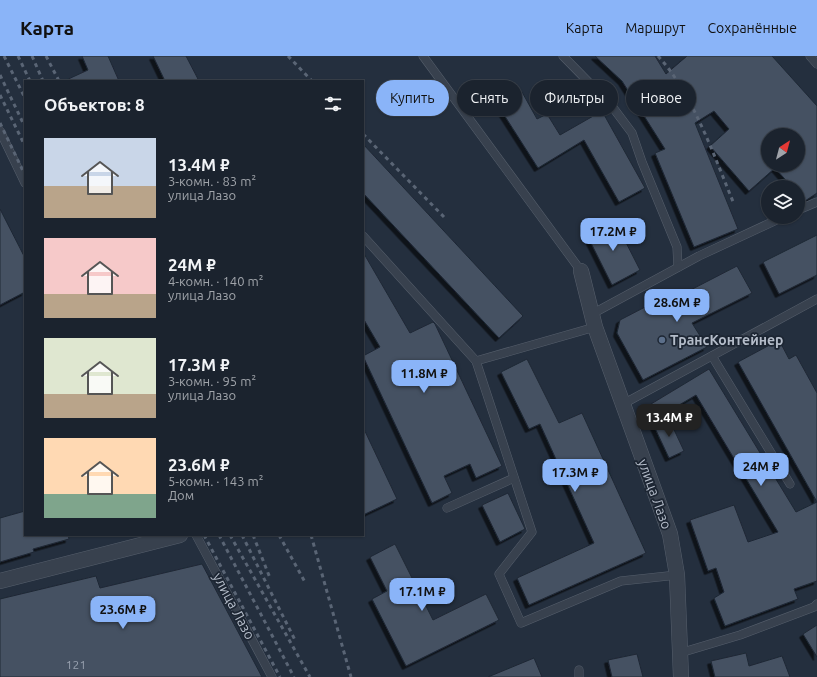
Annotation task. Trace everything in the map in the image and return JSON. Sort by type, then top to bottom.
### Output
[{"type":"street","name":"улица Лазо","points":[[581,271],[594,321],[670,534],[677,575],[681,677]]},
{"type":"street","points":[[0,581],[176,536]]},
{"type":"lane","points":[[423,56],[581,271]]},
{"type":"lane","points":[[563,56],[611,104],[632,133],[642,162],[677,247],[678,267]]},
{"type":"lane","points":[[810,56],[817,64]]},
{"type":"lane","points":[[0,132],[24,181]]},
{"type":"lane","points":[[805,207],[817,202]]},
{"type":"lane","points":[[476,361],[594,321],[678,267],[768,224]]},
{"type":"lane","points":[[364,237],[476,361],[532,532],[499,574],[521,623],[621,581],[677,575]]},
{"type":"lane","points":[[623,404],[817,299]]},
{"type":"lane","points":[[712,356],[790,484]]},
{"type":"lane","points":[[446,508],[514,478]]},
{"type":"lane","name":"улица Лазо","points":[[197,536],[272,677]]},
{"type":"lane","points":[[680,653],[740,635],[814,607],[817,604]]},
{"type":"building","points":[[82,56],[108,56],[119,80],[66,80],[88,70]]},
{"type":"building","points":[[153,56],[186,56],[198,80],[165,80]]},
{"type":"building","points":[[595,56],[655,56],[666,74],[687,56],[772,56],[817,106],[817,193],[805,201],[805,180],[786,180],[779,172],[805,172],[805,128],[761,128],[761,172],[770,172],[749,191],[710,146],[729,129],[714,111],[695,123],[738,229],[694,247],[655,153],[665,149],[644,116],[696,116],[696,80],[626,80],[626,87],[622,81]]},
{"type":"building","points":[[522,92],[530,106],[530,116],[535,116],[537,119],[543,116],[548,116],[560,135],[593,116],[605,116],[645,188],[619,202],[584,140],[538,168],[505,116],[522,116]]},
{"type":"building","points":[[364,145],[523,316],[499,338],[364,194]]},
{"type":"building","points":[[0,209],[24,256],[24,293],[0,305]]},
{"type":"building","points":[[614,219],[640,270],[612,285],[586,233]]},
{"type":"building","points":[[817,235],[817,275],[779,294],[763,262]]},
{"type":"building","points":[[364,254],[410,333],[433,322],[435,324],[502,466],[476,478],[470,464],[444,476],[452,493],[432,503],[364,358],[364,355],[380,347],[364,320]]},
{"type":"building","name":"ТрансКонтейнер","points":[[737,266],[752,293],[692,323],[707,347],[643,380],[617,333],[620,320],[674,292],[677,297]]},
{"type":"building","points":[[779,340],[789,359],[796,355],[817,393],[817,502],[738,362]]},
{"type":"building","points":[[527,359],[559,423],[582,413],[646,553],[529,605],[517,578],[594,543],[540,424],[529,429],[501,372]]},
{"type":"building","points":[[709,369],[796,512],[817,502],[817,581],[794,589],[798,599],[725,626],[714,598],[724,592],[716,568],[708,571],[690,520],[734,505],[748,542],[778,532],[696,395],[659,417],[651,404]]},
{"type":"building","points":[[669,419],[684,451],[669,458],[654,426]]},
{"type":"building","points":[[364,429],[397,499],[364,515]]},
{"type":"building","points":[[508,493],[525,529],[500,542],[482,505]]},
{"type":"building","points":[[24,511],[24,536],[68,536],[69,539],[33,549],[34,552],[0,562],[0,518]]},
{"type":"building","points":[[395,544],[433,620],[486,594],[499,620],[406,666],[372,599],[387,591],[370,557]]},
{"type":"building","points":[[202,564],[262,677],[0,677],[0,599],[96,576],[100,588]]},
{"type":"building","points":[[817,625],[817,657],[803,634]]},
{"type":"building","points":[[746,653],[749,666],[782,656],[790,677],[715,677],[711,661]]},
{"type":"building","points":[[637,654],[643,677],[612,677],[608,660]]},
{"type":"building","points":[[534,658],[542,677],[488,677]]},
{"type":"railway","points":[[4,56],[24,96]]},
{"type":"railway","points":[[18,56],[30,80]]},
{"type":"railway","points":[[32,56],[43,80]]},
{"type":"railway","points":[[46,56],[58,80]]},
{"type":"railway","points":[[288,56],[311,80]]},
{"type":"railway","points":[[658,56],[682,88],[702,126],[734,204]]},
{"type":"railway","points":[[0,75],[24,125]]},
{"type":"railway","points":[[0,95],[24,144]]},
{"type":"railway","points":[[0,123],[24,173]]},
{"type":"railway","points":[[364,135],[444,217]]},
{"type":"railway","points":[[205,536],[280,677]]},
{"type":"railway","points":[[220,536],[294,677]]},
{"type":"railway","points":[[231,536],[310,677]]},
{"type":"railway","points":[[243,536],[295,640]]},
{"type":"railway","points":[[253,536],[270,578]]},
{"type":"railway","points":[[280,536],[306,584]]},
{"type":"railway","points":[[311,536],[351,677]]},
{"type":"place","name":"ТрансКонтейнер","points":[[662,340]]}]
